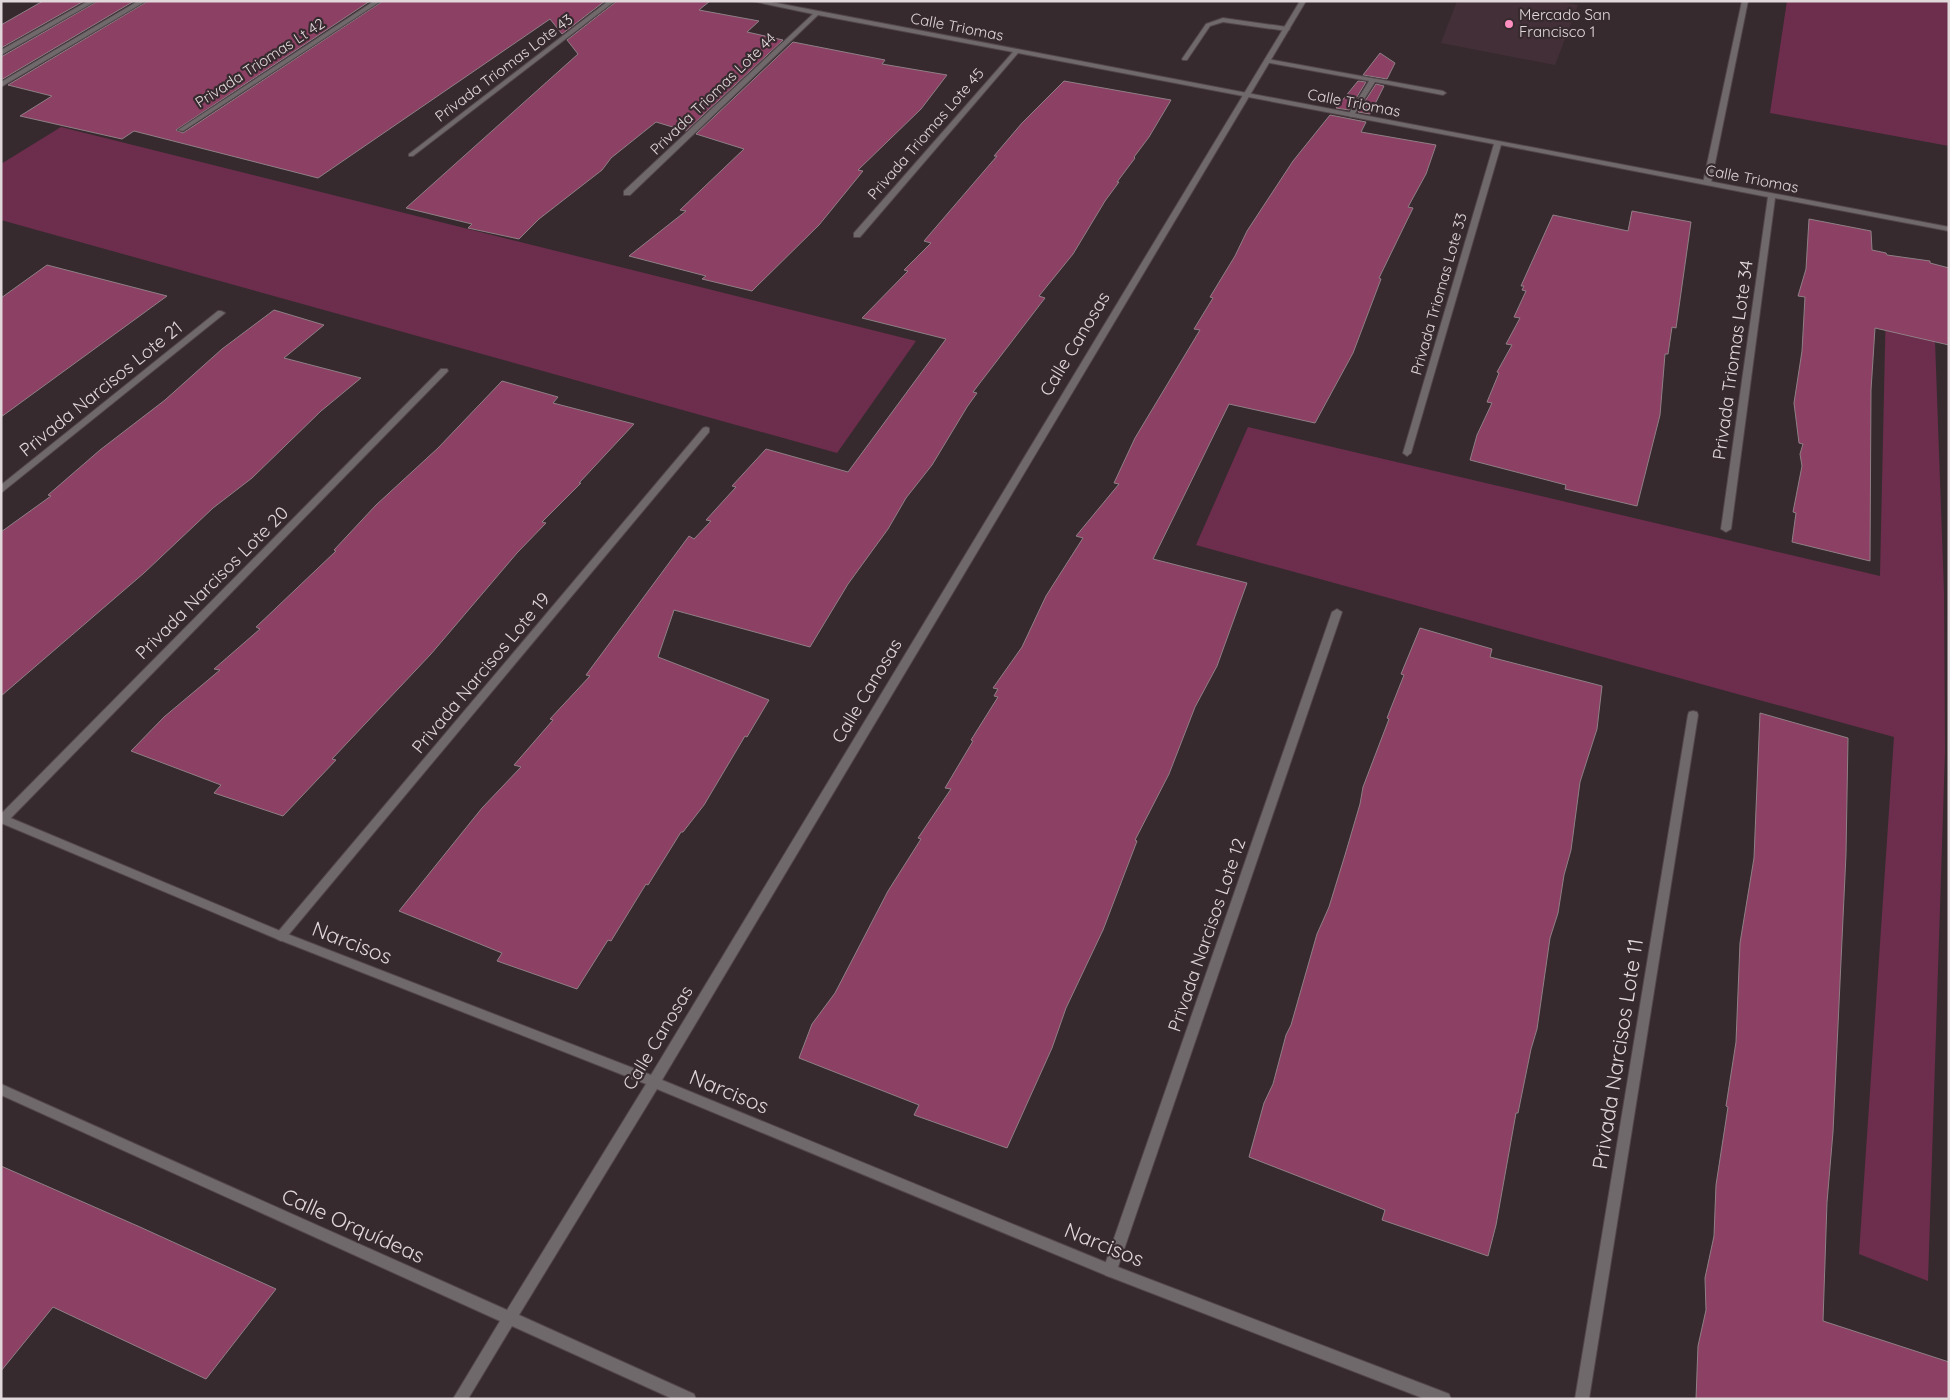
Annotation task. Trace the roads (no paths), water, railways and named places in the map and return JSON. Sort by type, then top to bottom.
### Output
[{"type":"street","points":[[1,53],[93,1]]},
{"type":"street","points":[[1,85],[143,1]]},
{"type":"street","name":"Privada Triomas Lt 42","points":[[181,130],[378,1]]},
{"type":"street","name":"Privada Triomas Lote 43","points":[[411,155],[612,1]]},
{"type":"street","name":"Calle Triomas","points":[[755,1],[1949,229]]},
{"type":"street","name":"Calle Canosas","points":[[460,1399],[654,1082],[1303,1]]},
{"type":"street","points":[[1706,183],[1745,1]]},
{"type":"street","name":"Privada Triomas Lote 44","points":[[628,193],[817,13]]},
{"type":"street","points":[[1186,59],[1208,25],[1214,22],[1223,20],[1287,28]]},
{"type":"street","name":"Privada Triomas Lote 45","points":[[857,235],[1017,51]]},
{"type":"street","points":[[1267,61],[1443,93]]},
{"type":"street","points":[[1351,115],[1372,80]]},
{"type":"street","name":"Privada Triomas Lote 33","points":[[1407,453],[1498,143]]},
{"type":"street","name":"Privada Triomas Lote 34","points":[[1726,529],[1772,195]]},
{"type":"street","name":"Privada Narcisos Lote 21","points":[[1,490],[221,312]]},
{"type":"street","name":"Privada Narcisos Lote 20","points":[[2,818],[444,371]]},
{"type":"street","name":"Privada Narcisos Lote 19","points":[[281,936],[706,430]]},
{"type":"street","name":"Privada Narcisos Lote 12","points":[[1110,1270],[1337,612]]},
{"type":"street","name":"Privada Narcisos Lote 11","points":[[1582,1399],[1693,715]]},
{"type":"street","name":"Narcisos","points":[[2,818],[281,936],[654,1082],[1110,1270],[1444,1399]]},
{"type":"street","name":"Calle Orquídeas","points":[[1,1089],[689,1399]]},
{"type":"place","name":"Mercado San Francisco 1","points":[[1509,24]]}]
